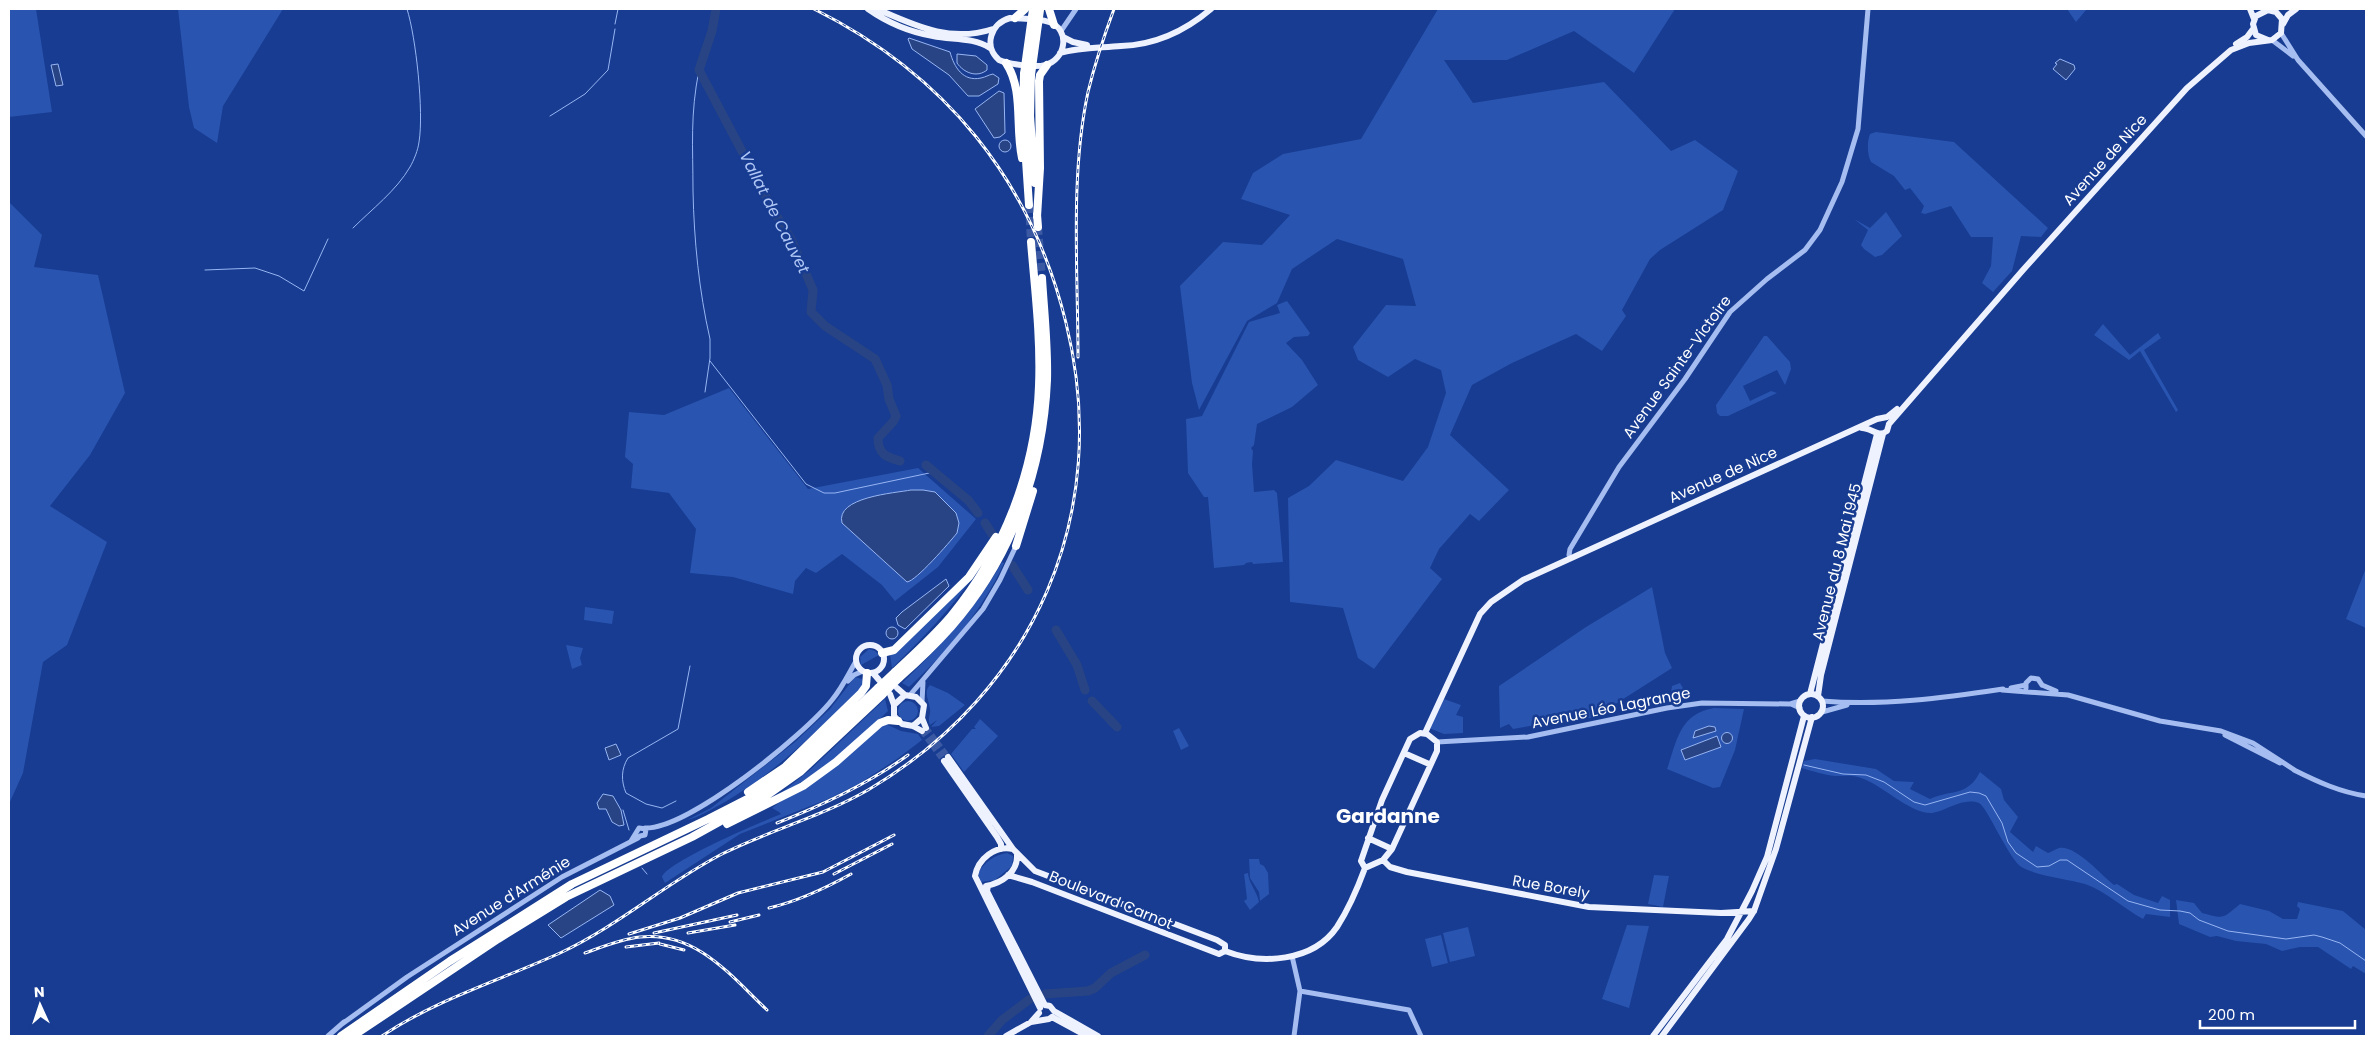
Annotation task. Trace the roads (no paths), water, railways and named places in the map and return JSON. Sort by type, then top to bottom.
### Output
[{"type":"highway","points":[[1015,18],[1025,9]]},
{"type":"highway","points":[[1029,205],[1023,109],[1038,9]]},
{"type":"highway","points":[[1049,9],[1054,25]]},
{"type":"highway","points":[[1006,62],[1016,83],[1018,142],[1027,185]]},
{"type":"highway","points":[[1038,227],[1040,168],[1038,81],[1046,65]]},
{"type":"highway","points":[[1027,74],[1038,217]]},
{"type":"highway","points":[[353,1036],[546,909],[596,882],[692,837],[742,811],[800,772],[882,689],[893,674],[935,633],[964,599],[993,553],[1006,526],[1028,461],[1038,407],[1038,341],[1031,242]]},
{"type":"highway","points":[[1016,546],[1034,485],[1044,418],[1047,380],[1042,278]]},
{"type":"highway","points":[[893,674],[951,627],[984,583],[1012,531],[1036,462]]},
{"type":"highway","points":[[882,653],[894,650],[969,577],[1006,526]]},
{"type":"highway","points":[[672,835],[734,801],[785,767],[864,690],[867,672]]},
{"type":"highway","points":[[340,1036],[450,961],[572,884],[729,809],[793,769],[882,689]]},
{"type":"highway","points":[[692,837],[745,816],[802,786],[836,762],[880,723],[888,720],[898,721]]},
{"type":"main road","points":[[868,9],[909,31],[933,36],[978,41],[990,48],[996,58],[1006,62],[1046,65],[1060,53],[1081,48],[1144,44],[1184,29],[1211,9]]},
{"type":"main road","points":[[877,9],[901,21],[928,30],[970,35],[994,29]]},
{"type":"main road","points":[[2250,9],[2254,19],[2253,29],[2261,39],[2270,40],[2281,33],[2283,24],[2294,9]]},
{"type":"main road","points":[[2254,19],[2259,13],[2267,9],[2276,12],[2294,9]]},
{"type":"main road","points":[[2276,12],[2283,24]]},
{"type":"main road","points":[[990,48],[990,37],[994,29],[1004,20],[1015,18],[1047,22],[1054,25],[1062,34],[1078,44],[1111,47]]},
{"type":"main road","name":"Avenue de Nice","points":[[1978,320],[1982,311],[2178,92],[2217,57],[2247,37],[2253,29]]},
{"type":"main road","points":[[1060,53],[1062,34]]},
{"type":"main road","name":"Avenue de Nice","points":[[1888,424],[1978,320],[2187,88],[2231,50],[2249,43],[2270,40]]},
{"type":"main road","name":"Avenue de Nice","points":[[1882,418],[1893,413],[1916,391]]},
{"type":"main road","points":[[1858,428],[1869,428],[1878,433],[1887,431],[1888,424],[1882,418],[1875,421],[1873,426],[1878,433]]},
{"type":"main road","name":"Avenue de Nice","points":[[1491,602],[1523,580],[1599,544],[1875,421]]},
{"type":"main road","name":"Avenue du 8 Mai 1945","points":[[1820,699],[1819,684],[1832,621],[1878,433]]},
{"type":"main road","name":"Avenue de Nice","points":[[1491,602],[1501,590],[1516,579],[1569,555],[1599,544]]},
{"type":"main road","points":[[1425,733],[1474,627],[1485,608],[1491,602]]},
{"type":"main road","name":"Avenue du 8 Mai 1945","points":[[1810,694],[1832,621]]},
{"type":"main road","points":[[882,665],[882,653],[874,646],[866,646],[857,654],[856,661],[894,705],[894,716],[898,721],[902,724],[924,730],[922,702],[897,688]]},
{"type":"main road","points":[[882,665],[893,674]]},
{"type":"main road","points":[[867,672],[882,665]]},
{"type":"main road","points":[[1654,1036],[1727,940],[1750,896],[1767,857],[1804,716],[1800,705],[1810,694],[1820,699],[1822,712],[1818,716],[1804,716]]},
{"type":"main road","points":[[894,705],[908,695]]},
{"type":"main road","points":[[1662,1036],[1750,919],[1754,911],[1776,849],[1812,717]]},
{"type":"main road","points":[[913,726],[922,718]]},
{"type":"main road","points":[[1225,951],[1259,960],[1292,956],[1303,953],[1324,941],[1337,927],[1365,868],[1382,860],[1392,849],[1436,751],[1436,742],[1425,733],[1414,735],[1410,739],[1382,800],[1361,861],[1365,868]]},
{"type":"main road","points":[[1404,753],[1429,764]]},
{"type":"main road","name":"Boulevard Carnot","points":[[1000,849],[1001,844],[997,836],[946,759],[1015,852],[1035,871],[1223,943],[1225,951],[1219,954],[1015,876],[1008,875]]},
{"type":"main road","points":[[1368,838],[1392,849]]},
{"type":"main road","points":[[978,884],[988,886],[1008,875],[1016,866],[1015,852],[1000,849],[987,856],[979,864],[975,876],[978,884],[1042,1009]]},
{"type":"main road","name":"Rue Borely","points":[[1382,860],[1394,869],[1589,907],[1721,913],[1754,911]]},
{"type":"main road","points":[[988,886],[987,891],[1042,1009],[1044,1019]]},
{"type":"main road","points":[[1750,896],[1754,911]]},
{"type":"main road","points":[[1126,919],[1124,912],[1129,908]]},
{"type":"main road","points":[[1734,912],[1740,932]]},
{"type":"main road","name":"Rue Borely","points":[[1721,913],[1737,920]]},
{"type":"main road","points":[[1737,920],[1750,919]]},
{"type":"main road","points":[[1031,1022],[1042,1009],[1050,1006],[1053,1014],[1087,1036]]},
{"type":"main road","points":[[1006,1036],[1031,1022],[1044,1019],[1053,1014]]},
{"type":"main road","points":[[1053,1014],[1098,1036]]},
{"type":"street","points":[[1062,34],[1076,9]]},
{"type":"street","name":"Avenue Sainte-Victoire","points":[[1569,555],[1570,549],[1619,467],[1685,379],[1726,317],[1740,301],[1805,250],[1820,230],[1842,182],[1858,129],[1868,9]]},
{"type":"street","points":[[2281,33],[2298,60],[2366,136]]},
{"type":"street","points":[[2270,40],[2298,60]]},
{"type":"street","points":[[908,695],[924,681],[983,609],[1000,580],[1016,546]]},
{"type":"street","points":[[842,687],[856,661]]},
{"type":"street","points":[[842,687],[854,675],[867,672]]},
{"type":"street","points":[[2026,688],[2027,680],[2034,678],[2038,679],[2042,686],[2064,694],[2160,721],[2210,729],[2240,737],[2253,743],[2296,771],[2346,792],[2366,796]]},
{"type":"street","points":[[922,702],[924,681]]},
{"type":"street","points":[[2038,692],[2042,686]]},
{"type":"street","name":"Avenue d'Arménie","points":[[328,1036],[368,1000],[408,977],[562,877],[632,840],[638,834],[644,836],[648,829],[692,812],[714,800],[796,736],[831,702],[842,687]]},
{"type":"street","points":[[1822,712],[1857,704],[1910,701],[2026,688],[2033,693],[2064,694]]},
{"type":"street","points":[[1820,699],[1857,704]]},
{"type":"street","name":"Avenue Léo Lagrange","points":[[1436,742],[1528,737],[1667,708],[1702,703],[1800,705]]},
{"type":"street","points":[[1292,956],[1300,991],[1294,1036]]},
{"type":"street","points":[[1300,991],[1409,1010],[1421,1036]]},
{"type":"waterway","points":[[353,228],[398,184],[410,167],[418,148],[420,94],[413,37],[407,9]]},
{"type":"waterway","points":[[615,24],[618,9]]},
{"type":"waterway","name":"Vallat de Cauvet","points":[[716,9],[712,31],[699,70],[773,210],[791,239],[813,290],[811,312],[825,326],[875,359],[887,385],[889,399],[896,416],[878,438],[879,448],[884,454],[900,461]]},
{"type":"waterway","points":[[550,116],[585,94],[608,70],[615,29]]},
{"type":"waterway","points":[[699,70],[693,116],[693,191],[698,265],[710,339],[710,358],[705,392]]},
{"type":"waterway","points":[[205,270],[255,268],[279,276],[304,291],[328,239]]},
{"type":"waterway","points":[[710,361],[806,484],[824,493],[835,493],[934,472]]},
{"type":"waterway","name":"Vallat de Cauvet","points":[[926,465],[969,501],[978,513]]},
{"type":"waterway","name":"Vallat de Cauvet","points":[[985,523],[992,534]]},
{"type":"waterway","name":"Vallat de Cauvet","points":[[1012,565],[1028,590]]},
{"type":"waterway","name":"Vallat de Cauvet","points":[[1056,630],[1077,665],[1085,690]]},
{"type":"waterway","points":[[676,801],[662,808],[646,804],[626,793],[623,775],[624,766],[628,758],[678,729],[690,666]]},
{"type":"waterway","name":"Vallat de Cauvet","points":[[1092,701],[1117,727]]},
{"type":"waterway","points":[[1804,765],[1843,774],[1866,775],[1884,782],[1914,802],[1925,805],[1970,792],[1979,793],[1986,796],[2002,823],[2008,842],[2016,853],[2037,867],[2049,866],[2060,860],[2067,860],[2128,901],[2160,910],[2190,913],[2199,920],[2228,931],[2286,939],[2314,935],[2322,937],[2340,943],[2366,961]]},
{"type":"waterway","points":[[623,810],[629,830]]},
{"type":"waterway","points":[[642,868],[647,874]]},
{"type":"waterway","name":"Vallat de Cauvet","points":[[1045,994],[1088,991],[1095,988],[1111,973],[1145,955]]},
{"type":"waterway","name":"Vallat de Cauvet","points":[[988,1036],[1002,1020],[1030,999]]},
{"type":"tunnel","points":[[1029,205],[1031,242]]},
{"type":"tunnel","points":[[1038,227],[1042,278]]},
{"type":"tunnel","points":[[926,728],[948,757]]},
{"type":"tunnel","points":[[922,731],[944,761]]},
{"type":"railway","points":[[382,1036],[425,1011],[538,963],[581,942],[701,865],[722,854],[832,808],[868,790],[926,749],[976,702],[1016,649],[1047,591],[1068,528],[1078,462],[1078,394],[1066,323],[1050,271],[1030,223],[1005,178],[976,137],[942,99],[904,65],[861,35],[814,9]]},
{"type":"railway","points":[[1078,357],[1076,224],[1082,124],[1088,92],[1114,9]]},
{"type":"railway","points":[[777,823],[845,793],[893,766],[908,755]]},
{"type":"railway","points":[[629,934],[680,918],[738,893],[823,872],[894,835]]},
{"type":"railway","points":[[834,874],[892,844]]},
{"type":"railway","points":[[769,908],[811,894],[851,874]]},
{"type":"railway","points":[[654,933],[737,915]]},
{"type":"railway","points":[[730,922],[759,915]]},
{"type":"railway","points":[[688,933],[735,925]]},
{"type":"railway","points":[[585,953],[619,941],[640,937],[660,937],[678,941],[695,948],[711,958],[767,1010]]},
{"type":"railway","points":[[626,947],[659,943]]},
{"type":"railway","points":[[660,944],[684,950]]},
{"type":"district","name":"Gardanne","points":[[1388,816]]}]
